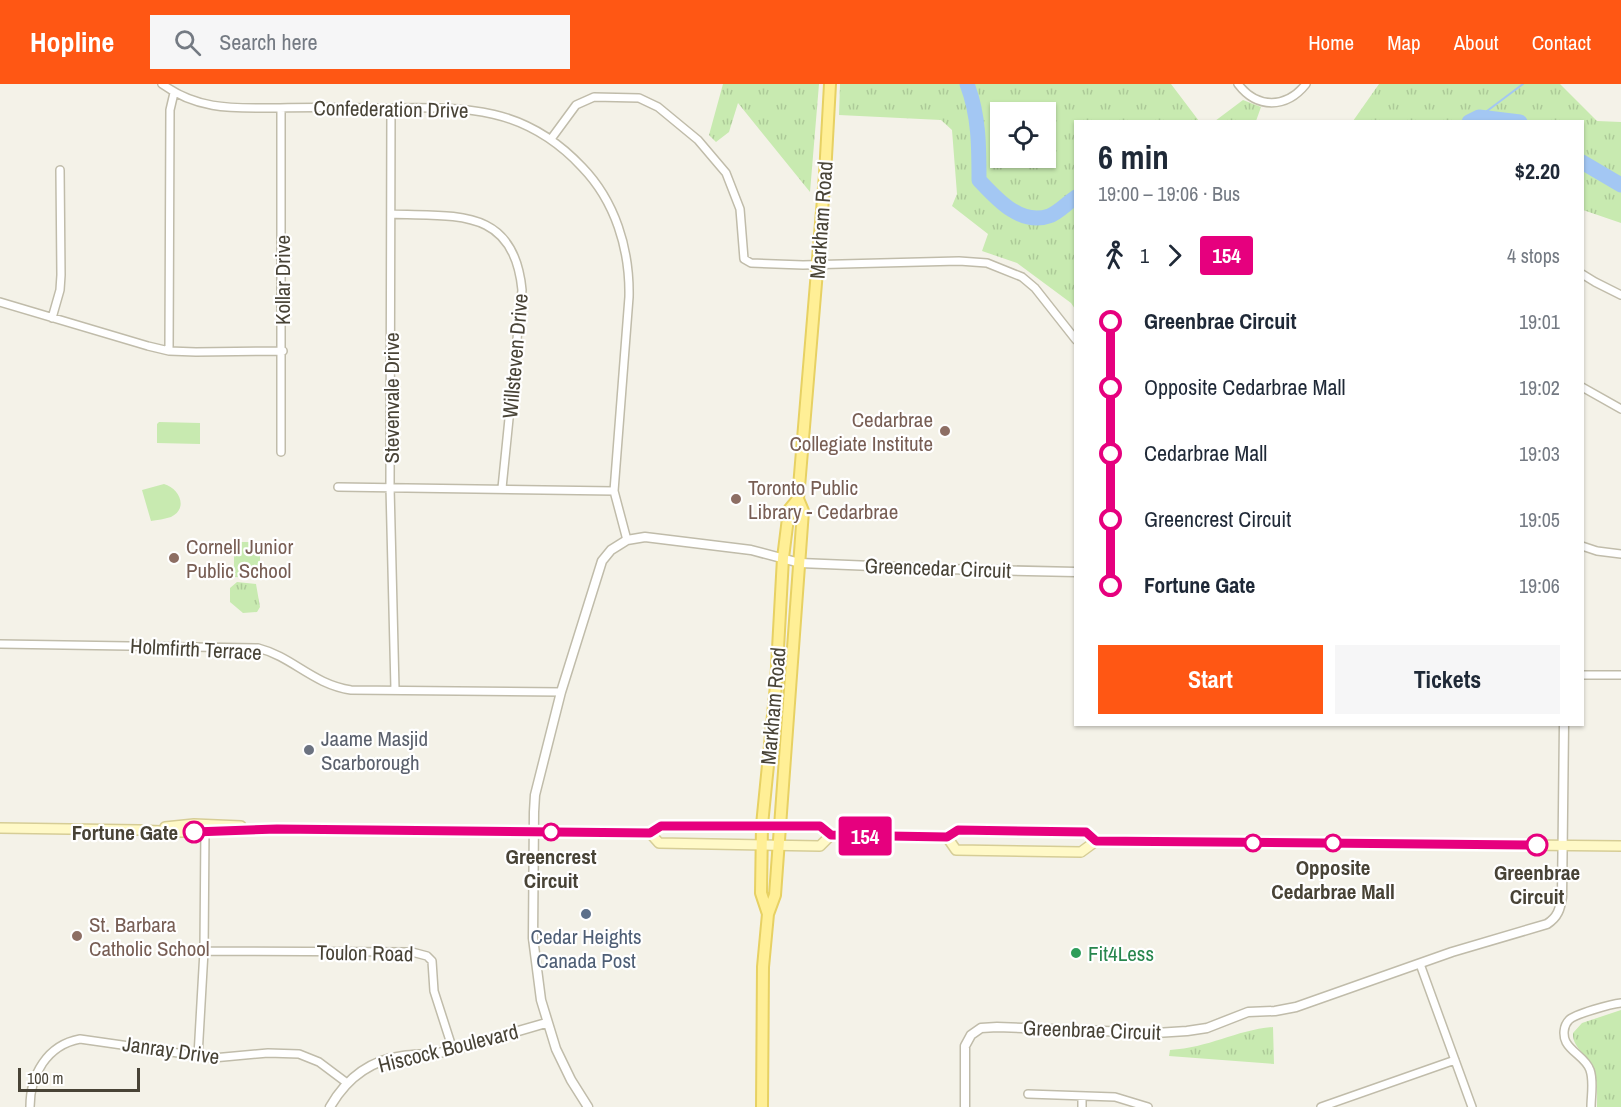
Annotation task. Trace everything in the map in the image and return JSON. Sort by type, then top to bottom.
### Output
[{"type":"main road","name":"Markham Road","points":[[762,1107],[763,967],[768,914],[775,895],[779,846],[803,511],[798,500],[825,176],[830,84]]},
{"type":"main road","name":"Markham Road","points":[[768,914],[761,893],[762,825],[776,685],[783,558],[789,510],[798,500]]},
{"type":"main road","points":[[0,828],[650,833],[661,826],[762,825],[820,826],[831,835],[947,837],[958,830],[1086,832],[1096,841]]},
{"type":"main road","points":[[650,833],[659,843],[779,846],[821,846],[831,835]]},
{"type":"main road","points":[[947,837],[956,850],[1029,852],[1081,852],[1096,841],[1621,846]]},
{"type":"street","name":"Confederation Drive","points":[[162,84],[174,93],[198,103],[218,107],[446,107],[488,112],[527,126],[551,139],[572,155],[611,207],[626,252],[629,297],[614,490],[627,540]]},
{"type":"street","points":[[1238,84],[1246,95],[1259,101],[1272,103],[1294,96],[1306,84]]},
{"type":"street","points":[[169,351],[170,110],[174,93]]},
{"type":"street","points":[[551,139],[576,105],[594,97],[633,97],[648,101],[698,140],[726,173],[740,209],[744,259],[751,263],[959,261],[987,263],[1022,277],[1035,288],[1074,337]]},
{"type":"street","name":"Kollar Drive","points":[[281,108],[283,351],[281,452]]},
{"type":"street","name":"Stevenvale Drive","points":[[391,108],[390,487],[395,689]]},
{"type":"street","points":[[52,318],[60,290],[61,275],[60,170]]},
{"type":"street","name":"Willsteven Drive","points":[[391,214],[463,216],[481,223],[500,236],[511,250],[518,267],[522,290],[502,488]]},
{"type":"street","points":[[1584,275],[1621,295]]},
{"type":"street","points":[[0,302],[169,351],[283,351]]},
{"type":"street","points":[[1584,388],[1621,409]]},
{"type":"street","points":[[338,487],[614,490]]},
{"type":"street","points":[[588,1107],[556,1049],[546,1023],[541,1000],[534,946],[534,831],[535,795],[561,692],[602,561],[611,550],[627,540],[645,537],[751,550],[800,563]]},
{"type":"street","points":[[1584,547],[1621,554]]},
{"type":"street","name":"Greencedar Circuit","points":[[800,563],[1074,572]]},
{"type":"street","name":"Holmfirth Terrace","points":[[0,644],[258,648],[276,655],[333,687],[351,690],[561,692]]},
{"type":"street","points":[[1584,675],[1621,675]]},
{"type":"street","points":[[1562,846],[1564,726]]},
{"type":"street","points":[[198,1056],[204,951],[205,828]]},
{"type":"street","name":"Greenbrae Circuit","points":[[965,1107],[965,1046],[971,1035],[981,1028],[1156,1033],[1196,1030],[1248,1012],[1275,1011],[1296,1007],[1490,940],[1541,928],[1554,920],[1560,911],[1562,846]]},
{"type":"street","name":"Toulon Road","points":[[204,951],[412,952],[427,956],[432,961],[434,991],[453,1050]]},
{"type":"street","points":[[1420,964],[1472,1107]]},
{"type":"street","points":[[1591,1107],[1590,1071],[1566,1042],[1564,1030],[1570,1019],[1601,1007],[1621,1003]]},
{"type":"street","name":"Hiscock Boulevard","points":[[330,1107],[347,1083],[360,1072],[384,1060],[453,1050],[546,1023]]},
{"type":"street","name":"Janray Drive","points":[[30,1107],[30,1093],[40,1066],[49,1054],[73,1040],[101,1040],[223,1059],[268,1053],[299,1054],[319,1062],[347,1083]]},
{"type":"street","points":[[1321,1107],[1455,1060]]},
{"type":"street","points":[[1028,1094],[1121,1098],[1148,1107]]},
{"type":"street","points":[[1082,1097],[1082,1107]]},
{"type":"green space","points":[[723,84],[819,84],[810,192],[738,103],[729,132],[716,142],[709,135]]},
{"type":"green space","points":[[840,84],[1171,84],[1198,120],[1074,120],[1074,308],[1017,263],[982,251],[988,234],[952,206],[957,194],[952,130],[941,120],[839,115]]},
{"type":"green space","points":[[1379,84],[1560,84],[1597,121],[1621,122],[1621,223],[1584,210],[1584,120],[1354,120]]},
{"type":"green space","points":[[1243,100],[1261,107],[1256,120],[1216,120]]},
{"type":"green space","points":[[159,422],[200,423],[200,444],[157,443],[157,424]]},
{"type":"green space","points":[[164,484],[178,494],[180,509],[171,517],[151,521],[142,490]]},
{"type":"green space","points":[[234,542],[260,542],[260,578],[234,577]]},
{"type":"green space","points":[[237,582],[256,584],[260,607],[257,612],[243,613],[230,602],[230,588]]},
{"type":"green space","points":[[1621,1010],[1621,1107],[1597,1107],[1595,1074],[1591,1064],[1575,1043],[1573,1033],[1582,1023]]},
{"type":"green space","points":[[1273,1027],[1274,1064],[1169,1056],[1170,1050],[1184,1049]]},
{"type":"waterway","points":[[967,84],[976,119],[979,180],[1001,202],[1028,217],[1049,216],[1074,199]]},
{"type":"waterway","points":[[1479,117],[1523,84]]},
{"type":"waterway","points":[[1473,120],[1479,117],[1504,120]]},
{"type":"waterway","points":[[1584,163],[1621,185]]},
{"type":"bus line","name":"154","points":[[194,832],[277,829],[650,833],[661,826],[762,825],[820,826],[831,835],[947,837],[958,830],[1086,832],[1096,841],[1537,845]]},
{"type":"place","name":"Cedarbrae Collegiate Institute","points":[[945,431]]},
{"type":"place","name":"Toronto Public Library - Cedarbrae","points":[[736,499]]},
{"type":"place","name":"Cornell Junior Public School","points":[[174,558]]},
{"type":"place","name":"Jaame Masjid Scarborough","points":[[309,750]]},
{"type":"place","name":"Fortune Gate","points":[[194,832]]},
{"type":"place","name":"Greencrest Circuit","points":[[551,832]]},
{"type":"place","name":"Opposite Cedarbrae Mall","points":[[1333,843]]},
{"type":"place","name":"Greenbrae Circuit","points":[[1537,845]]},
{"type":"place","name":"Cedar Heights Canada Post","points":[[586,914]]},
{"type":"place","name":"St. Barbara Catholic School","points":[[77,936]]},
{"type":"place","name":"Fit4Less","points":[[1076,953]]}]
